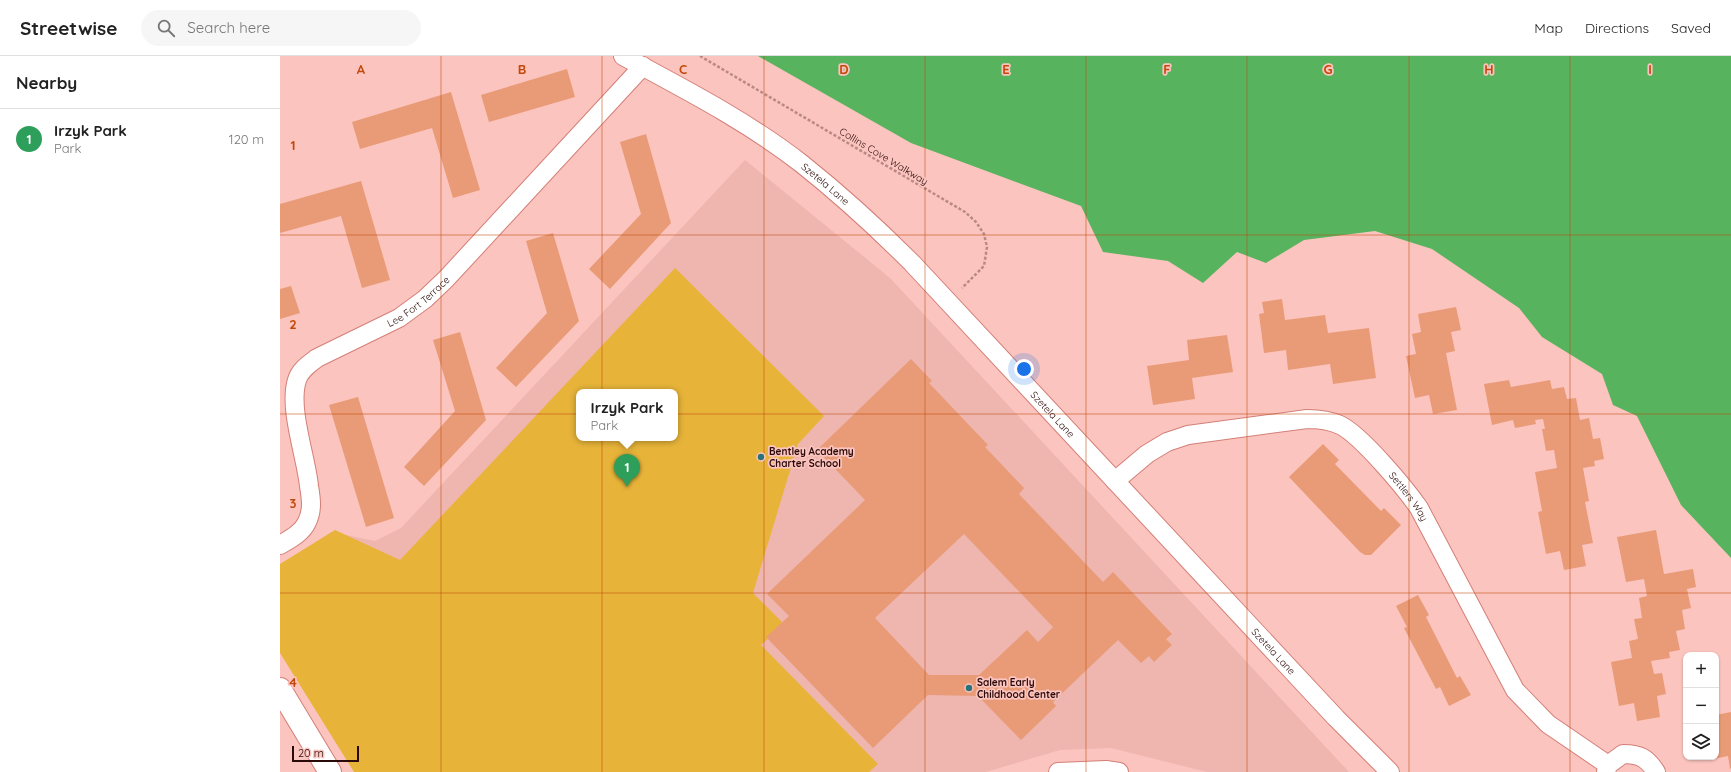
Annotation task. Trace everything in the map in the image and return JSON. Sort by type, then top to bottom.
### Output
[{"type":"street","name":"Szetela Lane","points":[[623,56],[713,105],[801,164],[872,224],[948,301],[1341,723],[1390,772]]},
{"type":"street","name":"Lee Fort Terrace","points":[[280,545],[302,530],[307,522],[311,508],[309,481],[295,407],[297,379],[305,367],[317,358],[398,318],[425,299],[446,279],[643,66]]},
{"type":"street","name":"Settlers Way","points":[[1115,481],[1147,454],[1167,442],[1188,435],[1307,419],[1325,420],[1341,426],[1357,438],[1408,492],[1419,508],[1515,690],[1548,724],[1607,769],[1624,754],[1633,754],[1648,761],[1656,772]]},
{"type":"street","points":[[280,689],[330,772]]},
{"type":"street","points":[[1058,772],[1106,770],[1119,772]]},
{"type":"path","name":"Collins Cove Walkway","points":[[700,56],[965,212],[976,222],[984,234],[987,247],[984,266],[948,301]]},
{"type":"shaded area","points":[[758,56],[1731,56],[1731,558],[1681,505],[1637,416],[1613,405],[1602,374],[1542,337],[1519,308],[1432,249],[1375,231],[1304,240],[1266,263],[1237,252],[1203,283],[1168,261],[1103,252],[1081,206],[911,143]]},
{"type":"shaded area","name":"Bentley Academy Charter School","points":[[745,160],[890,278],[1349,772],[1207,772],[1111,748],[1060,750],[986,772],[355,772],[280,567],[331,532],[375,541],[401,528]]},
{"type":"shaded area","points":[[675,268],[824,416],[798,444],[753,593],[784,624],[761,645],[878,764],[869,772],[354,772],[280,653],[280,564],[335,530],[400,560]]},
{"type":"building","points":[[567,69],[575,97],[489,122],[481,95]]},
{"type":"building","points":[[451,92],[480,190],[453,198],[432,128],[360,149],[352,122]]},
{"type":"building","points":[[646,134],[671,223],[610,289],[589,269],[641,214],[620,142]]},
{"type":"building","points":[[361,181],[390,280],[362,288],[341,216],[280,233],[280,204]]},
{"type":"building","points":[[553,233],[579,321],[516,387],[496,368],[547,313],[526,241]]},
{"type":"building","points":[[291,286],[300,313],[280,319],[280,289]]},
{"type":"building","points":[[1282,299],[1285,320],[1325,315],[1328,333],[1369,328],[1376,378],[1333,384],[1330,364],[1288,370],[1286,350],[1264,353],[1259,314],[1264,313],[1262,302]]},
{"type":"building","points":[[1456,307],[1461,330],[1451,332],[1455,351],[1446,353],[1457,410],[1433,414],[1429,395],[1415,398],[1406,356],[1416,354],[1412,334],[1421,332],[1418,314]]},
{"type":"building","points":[[460,332],[486,420],[424,486],[404,467],[455,411],[433,340]]},
{"type":"building","points":[[1227,335],[1233,372],[1192,378],[1195,399],[1153,405],[1147,366],[1189,360],[1187,340]]},
{"type":"building","points":[[911,359],[932,381],[929,383],[988,445],[985,447],[1024,488],[1019,494],[1103,582],[1113,572],[1172,634],[1166,639],[1172,645],[1154,662],[1149,656],[1141,663],[1118,640],[1053,702],[1056,706],[1021,740],[978,696],[928,695],[873,748],[766,637],[789,616],[767,594],[865,500],[817,450]],"holes":[[[964,534],[1053,627],[1038,642],[1027,630],[979,675],[929,675],[875,618]]]},
{"type":"building","points":[[1509,380],[1511,387],[1550,380],[1552,389],[1564,387],[1567,399],[1576,398],[1580,420],[1589,418],[1593,439],[1600,438],[1604,459],[1594,461],[1595,466],[1583,468],[1589,501],[1585,502],[1593,543],[1582,545],[1586,566],[1564,570],[1560,551],[1546,554],[1538,512],[1542,511],[1535,472],[1557,468],[1554,450],[1546,451],[1542,429],[1545,429],[1543,419],[1535,420],[1536,424],[1515,428],[1513,420],[1492,425],[1484,384]]},
{"type":"building","points":[[358,397],[394,518],[366,527],[329,405]]},
{"type":"building","points":[[1323,444],[1339,460],[1335,464],[1381,511],[1384,508],[1401,525],[1371,555],[1365,555],[1360,552],[1289,477]]},
{"type":"building","points":[[1656,530],[1664,574],[1693,569],[1696,587],[1687,589],[1691,608],[1682,610],[1685,629],[1676,631],[1680,650],[1669,652],[1670,658],[1651,661],[1654,674],[1662,673],[1666,694],[1657,696],[1660,717],[1637,721],[1634,703],[1619,706],[1611,662],[1632,658],[1629,641],[1638,639],[1634,619],[1642,618],[1639,598],[1647,596],[1644,579],[1626,582],[1617,537]]},
{"type":"building","points":[[1418,595],[1429,615],[1426,617],[1457,678],[1460,676],[1471,695],[1449,706],[1440,687],[1436,689],[1404,628],[1407,627],[1396,606]]},
{"type":"building","points":[[1731,712],[1730,769],[1728,756],[1719,758],[1719,714]]},
{"type":"place","name":"Bentley Academy Charter School","points":[[761,457]]},
{"type":"place","name":"Irzyk Park","points":[[627,487]]},
{"type":"place","name":"Salem Early Childhood Center","points":[[969,688]]}]
